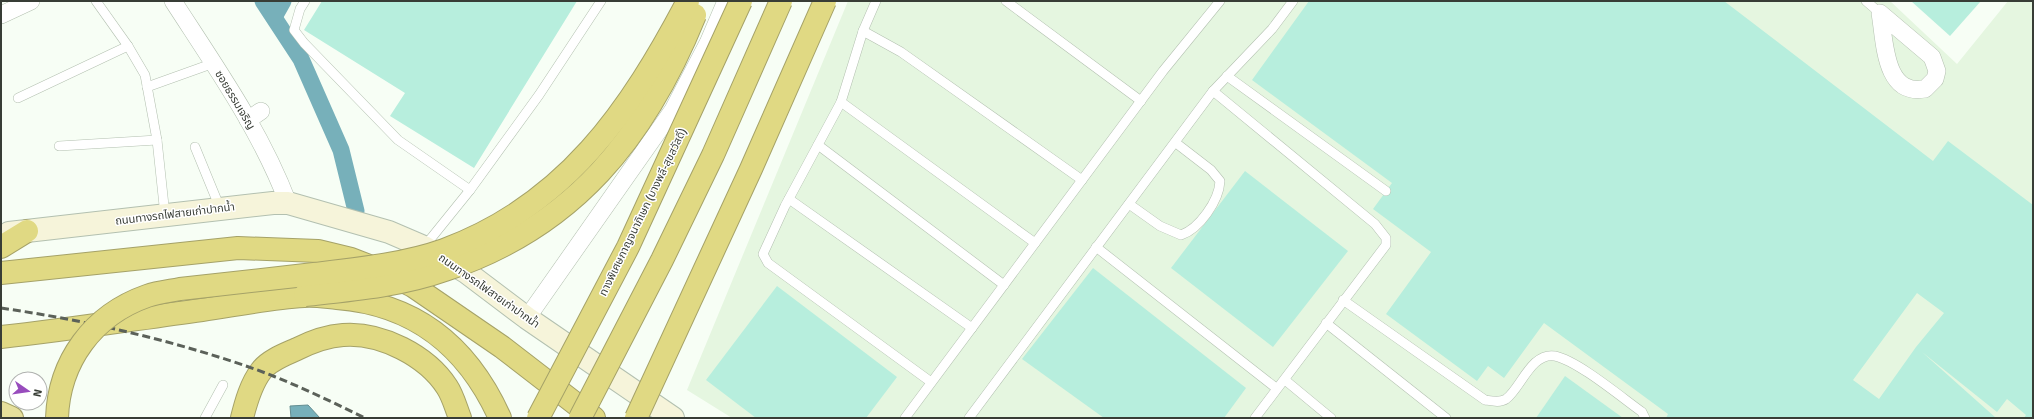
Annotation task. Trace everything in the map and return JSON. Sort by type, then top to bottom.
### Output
[{"type":"highway","points":[[57,418],[58,401],[64,375],[76,351],[93,330],[121,309],[148,296],[180,289],[384,264],[443,250],[476,236],[511,217],[540,196],[577,165],[606,132],[632,98],[658,57],[688,1]]},
{"type":"highway","points":[[1,337],[400,282],[444,271],[497,249],[530,231],[562,209],[588,186],[614,157],[643,120],[666,81],[701,1]]},
{"type":"highway","name":"ทางพิเศษกาญจนาภิเษก (บางพลี-สุขสวัสดิ์)","points":[[538,418],[628,247],[741,1]]},
{"type":"highway","points":[[580,418],[662,260],[710,162],[781,1]]},
{"type":"highway","points":[[636,418],[751,169],[825,1]]},
{"type":"highway","points":[[1,240],[27,231]]},
{"type":"highway","points":[[1,247],[27,231]]},
{"type":"highway","points":[[1,273],[184,252],[238,248],[318,251],[351,260],[382,271],[413,286],[477,329],[594,418]]},
{"type":"highway","points":[[305,295],[359,299],[390,308],[419,320],[460,355],[479,380],[500,418]]},
{"type":"highway","points":[[244,409],[262,370],[277,359],[321,340],[343,335],[362,335],[401,347],[420,358],[440,377],[448,388],[460,418]]},
{"type":"highway","points":[[1,413],[12,418]]},
{"type":"main road","name":"ถนนทางรถไฟสายเก่าปากน้ำ","points":[[1,234],[165,215],[288,203],[389,232],[424,247],[466,272],[527,318],[673,418]]},
{"type":"street","points":[[1,15],[31,1]]},
{"type":"street","name":"ซอยธรรมเจริญ","points":[[173,1],[214,63],[254,116],[288,203]]},
{"type":"street","points":[[527,318],[674,110],[708,43],[726,1]]},
{"type":"street","points":[[652,403],[673,362],[835,1]]},
{"type":"lane","points":[[96,1],[128,46],[145,75],[157,140],[165,215]]},
{"type":"lane","points":[[306,1],[300,8],[294,30],[304,42],[398,140],[470,190]]},
{"type":"lane","points":[[424,247],[470,190],[539,95],[601,1]]},
{"type":"lane","points":[[876,1],[862,31],[840,102],[789,199],[763,254],[768,263],[931,382]]},
{"type":"lane","points":[[1006,1],[1141,101]]},
{"type":"lane","points":[[905,418],[1141,101],[1220,1]]},
{"type":"lane","points":[[969,418],[1096,247],[1176,143],[1213,91],[1272,29],[1293,1]]},
{"type":"lane","points":[[1866,1],[1880,14]]},
{"type":"lane","points":[[862,31],[901,52],[1082,180]]},
{"type":"lane","points":[[18,98],[128,46]]},
{"type":"lane","points":[[147,87],[214,63]]},
{"type":"lane","points":[[1227,76],[1386,191]]},
{"type":"lane","points":[[1213,91],[1375,224],[1386,238],[1386,245],[1343,300],[1285,380],[1276,388],[1255,418]]},
{"type":"lane","points":[[840,102],[1035,243]]},
{"type":"lane","points":[[59,146],[157,140]]},
{"type":"lane","points":[[1129,204],[1160,226],[1181,235],[1191,232],[1206,214],[1219,192],[1220,181],[1211,170],[1176,143]]},
{"type":"lane","points":[[818,145],[1004,285]]},
{"type":"lane","points":[[195,147],[221,209]]},
{"type":"lane","points":[[789,199],[972,328]]},
{"type":"lane","points":[[1096,247],[1276,388]]},
{"type":"lane","points":[[1343,300],[1485,400],[1500,401],[1507,398],[1528,371],[1541,358],[1555,356],[1577,366],[1642,412],[1645,418]]},
{"type":"lane","points":[[1326,323],[1446,418]]},
{"type":"lane","points":[[1285,380],[1331,418]]},
{"type":"lane","points":[[205,418],[223,386]]},
{"type":"shaded area","points":[[848,1],[1890,1],[1957,64],[2008,1],[2033,1],[2033,418],[732,418],[687,390]]},
{"type":"water","points":[[308,405],[320,418],[291,418],[290,406]]},
{"type":"building","points":[[322,1],[577,1],[474,168],[390,116],[405,93],[304,30]]},
{"type":"building","points":[[1309,1],[1724,1],[1933,161],[1948,141],[2033,205],[2033,418],[2024,418],[2026,415],[2007,399],[1997,412],[1922,352],[1996,418],[1666,418],[1668,414],[1544,323],[1504,378],[1488,366],[1477,381],[1386,314],[1431,252],[1373,209],[1392,183],[1252,80]],"holes":[[[1917,293],[1944,313],[1916,347],[1879,399],[1853,380]]]},
{"type":"building","points":[[1911,1],[1981,1],[1950,36]]},
{"type":"building","points":[[1245,171],[1348,251],[1273,347],[1171,268]]},
{"type":"building","points":[[1093,268],[1246,388],[1224,418],[1104,418],[1022,359]]},
{"type":"building","points":[[777,286],[897,377],[866,418],[756,418],[706,380]]},
{"type":"building","points":[[1565,376],[1623,418],[1536,418]]},
{"type":"waterway","points":[[263,1],[301,59],[341,150],[356,211]]},
{"type":"waterway","points":[[274,17],[283,1]]},
{"type":"railway","points":[[1,308],[63,318],[125,331],[216,356],[276,377],[365,418]]}]
